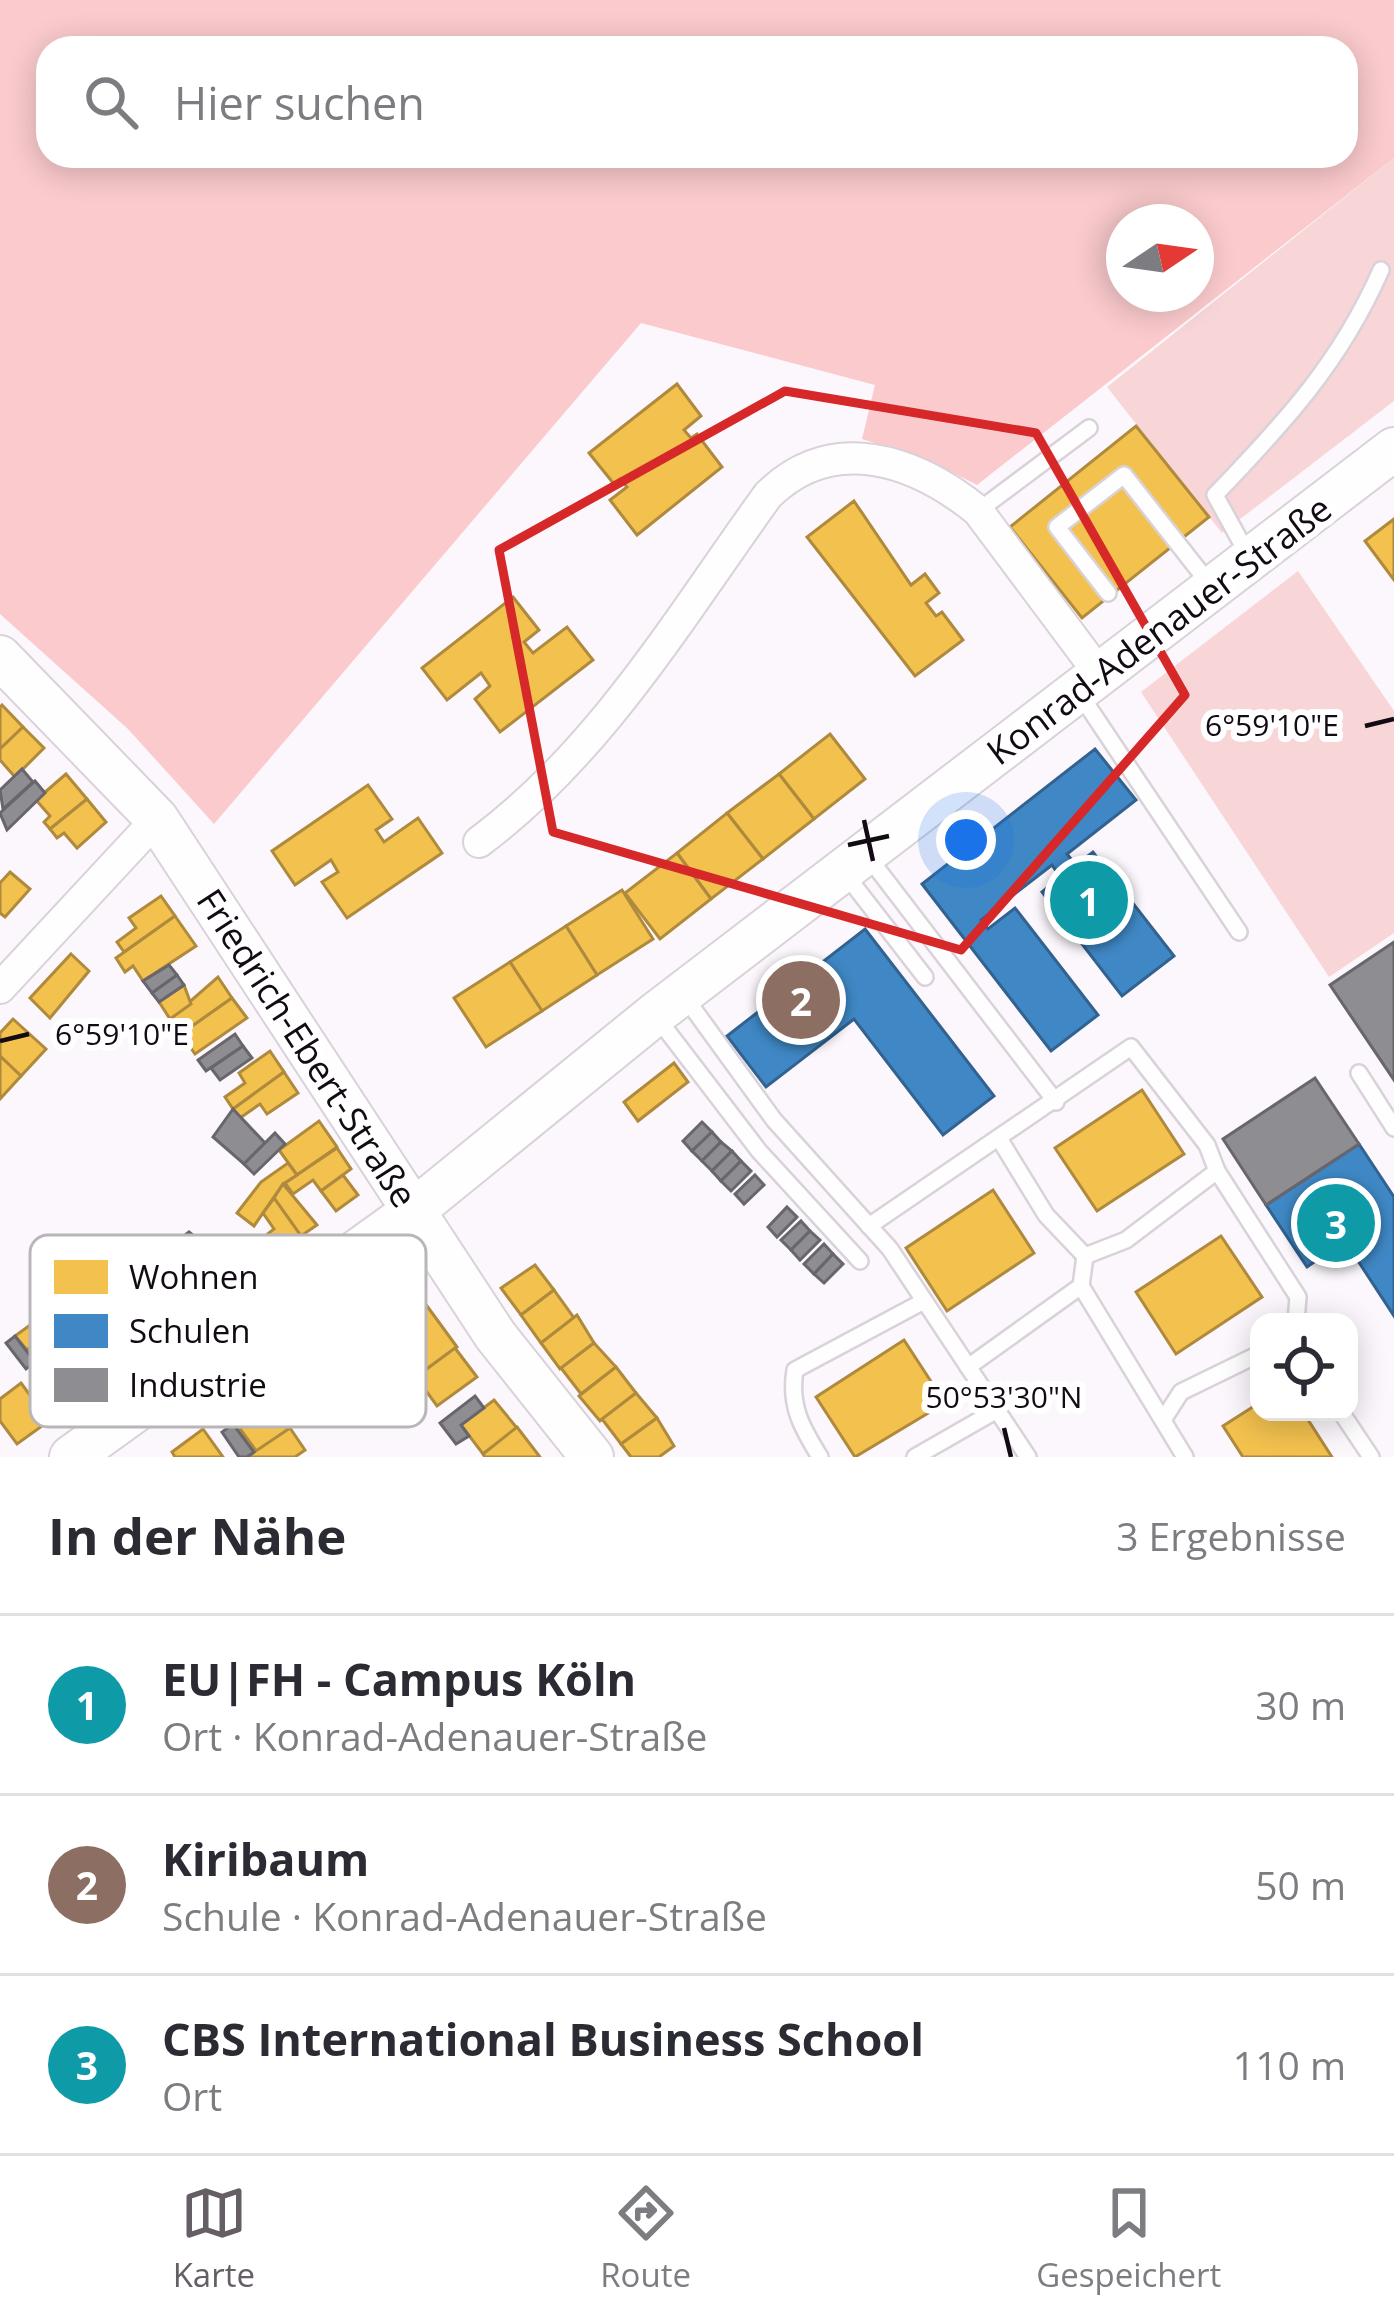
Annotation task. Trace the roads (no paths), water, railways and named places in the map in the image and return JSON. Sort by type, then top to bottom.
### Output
[{"type":"street","name":"Konrad-Adenauer-Straße","points":[[380,1235],[668,1004],[1394,449]]},
{"type":"street","points":[[479,842],[530,804],[586,748],[767,495],[790,473],[820,459],[852,457],[886,463],[953,491],[978,511],[1088,682]]},
{"type":"street","name":"Friedrich-Ebert-Straße","points":[[0,656],[157,819],[495,1335],[592,1457]]},
{"type":"street","points":[[0,988],[157,819]]},
{"type":"street","name":"Konrad-Adenauer-Straße","points":[[70,1457],[112,1427]]},
{"type":"lane","points":[[1252,560],[1216,495],[1305,401],[1354,331],[1381,270]]},
{"type":"lane","points":[[978,511],[1089,428]]},
{"type":"lane","points":[[1108,592],[1057,527],[1124,475],[1214,590]]},
{"type":"lane","points":[[1088,682],[1239,932]]},
{"type":"lane","points":[[856,864],[926,977]]},
{"type":"lane","points":[[856,864],[1056,1102]]},
{"type":"lane","points":[[668,1004],[869,1226],[1028,1457]]},
{"type":"lane","points":[[668,1004],[759,1151],[860,1261]]},
{"type":"lane","points":[[869,1226],[1056,1102],[1131,1046],[1207,1145],[1216,1171],[1298,1297],[1297,1313]]},
{"type":"lane","points":[[1359,1073],[1394,1128]]},
{"type":"lane","points":[[1000,1140],[1046,1215],[1085,1256]]},
{"type":"lane","points":[[1085,1256],[1126,1240],[1216,1171]]},
{"type":"lane","points":[[1085,1256],[1081,1286],[1185,1457]]},
{"type":"lane","points":[[968,1367],[1081,1286]]},
{"type":"lane","points":[[820,1457],[798,1421],[792,1390],[795,1370],[924,1301]]},
{"type":"lane","points":[[1163,1420],[1180,1392],[1250,1358]]},
{"type":"lane","points":[[915,1457],[997,1410]]},
{"type":"lane","points":[[1347,1421],[1371,1457]]},
{"type":"place","name":"EU|FH - Campus Köln","points":[[1089,900]]},
{"type":"place","name":"Kiribaum","points":[[801,1000]]},
{"type":"place","name":"CBS International Business School","points":[[1336,1223]]}]
